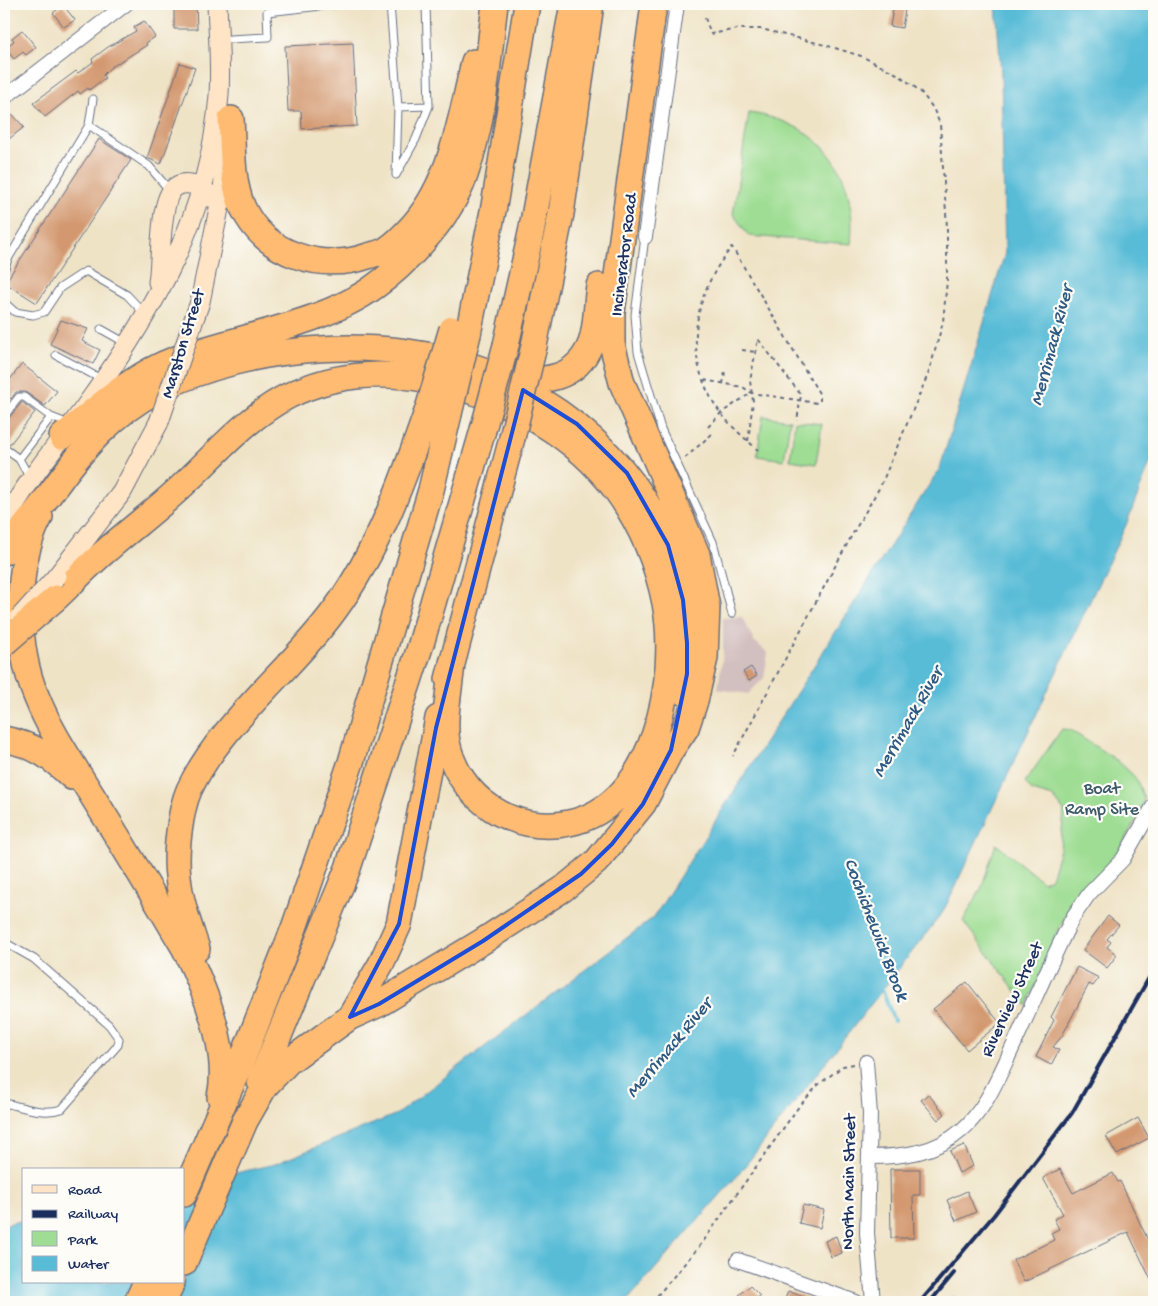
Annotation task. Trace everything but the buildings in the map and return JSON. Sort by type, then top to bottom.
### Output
[{"type":"highway","points":[[231,119],[235,176],[242,207],[256,229],[280,248],[312,262],[350,263],[386,250],[414,224],[438,186],[454,145],[487,4]]},
{"type":"highway","points":[[61,426],[104,401],[137,378],[175,359],[328,312],[374,288],[413,254],[442,221],[464,180],[479,127],[496,4]]},
{"type":"highway","points":[[185,1191],[240,1065],[294,928],[351,762],[431,490],[438,412],[494,206],[527,4]]},
{"type":"highway","points":[[185,1254],[270,1061],[348,868],[420,644],[506,345],[531,233],[573,4]]},
{"type":"highway","points":[[350,1017],[381,964],[399,924],[436,728],[512,438],[534,346],[561,214],[591,4]]},
{"type":"highway","points":[[507,380],[540,381],[563,376],[580,361],[591,343],[638,4]]},
{"type":"highway","points":[[185,1261],[245,1121],[264,1086],[288,1062],[350,1017],[379,1004],[483,941],[563,889],[581,874],[612,844],[643,804],[671,750],[686,728],[695,701],[705,658],[707,607],[698,554],[622,383],[612,344],[612,312],[654,4]]},
{"type":"highway","points":[[185,1191],[214,1123],[224,1082],[219,1046],[203,986],[186,949],[56,737],[36,697],[24,653],[21,597],[25,564],[34,528],[69,465],[118,415],[156,391],[192,376],[252,359],[314,350],[384,349],[452,361],[488,371],[507,380],[564,414],[601,446],[633,481],[668,545],[678,577],[687,625],[687,674],[671,750]]},
{"type":"highway","points":[[4,643],[57,587],[109,548],[163,503],[248,423],[288,396],[313,386],[362,375],[390,374],[422,378],[478,392],[506,404],[551,429],[582,452],[614,488],[639,527],[658,576],[665,606],[669,643],[667,678],[658,724],[644,759],[629,784],[617,798],[602,810],[582,820],[566,824],[548,825],[512,819],[493,810],[476,797],[462,780],[452,760],[446,739],[452,664]]},
{"type":"highway","points":[[203,986],[203,970],[180,894],[178,874],[178,837],[188,792],[204,763],[232,727],[288,667],[335,610],[376,540],[408,468],[438,412]]},
{"type":"highway","points":[[4,552],[55,488]]},
{"type":"highway","points":[[4,739],[25,743],[51,757],[94,799]]},
{"type":"highway","points":[[137,1302],[144,1284]]},
{"type":"highway","points":[[165,1302],[173,1284]]},
{"type":"main road","name":"Marston Street","points":[[4,522],[31,480],[61,426],[103,380],[150,309],[195,215],[203,187],[219,95],[217,4]]},
{"type":"main road","name":"Marston Street","points":[[4,634],[57,587],[122,492],[159,422],[200,302],[222,189],[231,119],[230,39],[226,4]]},
{"type":"main road","points":[[150,309],[160,269],[165,204],[170,191],[177,186],[187,183],[203,187],[212,201],[214,228]]},
{"type":"street","points":[[4,98],[126,4]]},
{"type":"street","name":"Incinerator Road","points":[[646,237],[677,4]]},
{"type":"street","name":"Riverview Street","points":[[869,1157],[912,1155],[921,1152],[961,1131],[977,1115],[998,1078],[1073,917],[1089,894],[1123,859],[1154,805]]},
{"type":"street","name":"North Main Street","points":[[866,1062],[870,1114],[867,1233],[874,1302]]},
{"type":"street","points":[[738,1260],[856,1302]]},
{"type":"lane","points":[[230,39],[268,37],[266,4]]},
{"type":"lane","points":[[267,12],[339,4]]},
{"type":"lane","points":[[390,4],[398,108],[396,175],[416,139],[429,106],[426,4]]},
{"type":"lane","points":[[4,271],[8,259],[89,125],[93,99]]},
{"type":"lane","points":[[398,108],[429,106]]},
{"type":"lane","points":[[89,125],[149,166],[170,191]]},
{"type":"lane","name":"Incinerator Road","points":[[646,237],[635,315],[638,352],[661,429],[713,542],[732,614]]},
{"type":"lane","points":[[4,302],[15,312],[32,315],[44,312],[60,288],[86,272],[150,309]]},
{"type":"lane","points":[[101,329],[128,344]]},
{"type":"lane","points":[[56,355],[103,380]]},
{"type":"lane","points":[[4,416],[19,397],[24,397],[61,426],[18,459]]},
{"type":"lane","points":[[4,448],[18,459],[31,480]]},
{"type":"lane","points":[[4,942],[34,959],[109,1025],[119,1039],[118,1045],[62,1109],[51,1112],[37,1112],[4,1103]]},
{"type":"path","points":[[705,18],[711,34],[738,29],[761,29],[861,56],[899,75],[921,92],[933,108],[940,124],[947,226],[947,280],[943,322],[929,372],[881,485],[733,756]]},
{"type":"path","points":[[704,380],[743,388],[750,393],[817,403],[820,401],[820,395],[732,246],[709,280],[700,303],[696,347],[704,380],[710,396],[721,413],[758,450]]},
{"type":"path","points":[[748,441],[752,401],[750,393],[758,339],[801,395],[797,421]]},
{"type":"path","points":[[742,350],[755,352]]},
{"type":"path","points":[[723,384],[725,371]]},
{"type":"path","points":[[708,427],[721,413],[750,393]]},
{"type":"path","points":[[675,460],[685,458],[713,433]]},
{"type":"path","points":[[652,1302],[702,1243],[797,1109],[818,1085],[843,1066],[866,1062]]},
{"type":"highlighted area","points":[[523,390],[577,424],[627,473],[668,545],[683,600],[687,643],[687,674],[671,750],[643,804],[612,844],[581,874],[483,941],[379,1004],[350,1017],[399,924],[436,728]]},
{"type":"shaded area","points":[[742,617],[754,641],[768,653],[764,678],[748,694],[718,689],[723,652],[723,618]]},
{"type":"green space","points":[[749,113],[775,119],[797,128],[815,140],[830,155],[841,174],[848,195],[852,218],[851,244],[749,236],[733,214]]},
{"type":"green space","points":[[763,416],[790,420],[784,460],[757,456]]},
{"type":"green space","points":[[795,421],[822,424],[816,464],[790,460]]},
{"type":"green space","name":"Boat Ramp Site","points":[[1062,729],[1070,730],[1118,761],[1137,780],[1144,799],[1140,812],[1117,856],[1071,905],[1055,937],[1027,1006],[963,921],[981,889],[996,844],[1043,882],[1051,878],[1060,849],[1064,811],[1053,797],[1032,791],[1025,782]]},
{"type":"water","name":"Merrimack River","points":[[996,4],[1154,4],[1154,453],[1126,525],[943,912],[738,1175],[626,1302],[4,1302],[4,1225],[22,1220],[22,1284],[185,1284],[185,1185],[275,1164],[397,1114],[654,917],[940,468],[1005,253],[1001,73]]},
{"type":"waterway","name":"Cochichewick Brook","points":[[881,986],[894,1021]]},
{"type":"waterway","name":"Cochichewick Brook","points":[[953,1298],[954,1302]]},
{"type":"railway","points":[[920,1302],[994,1215],[1072,1113],[1154,969]]},
{"type":"railway","points":[[930,1302],[954,1273]]}]
